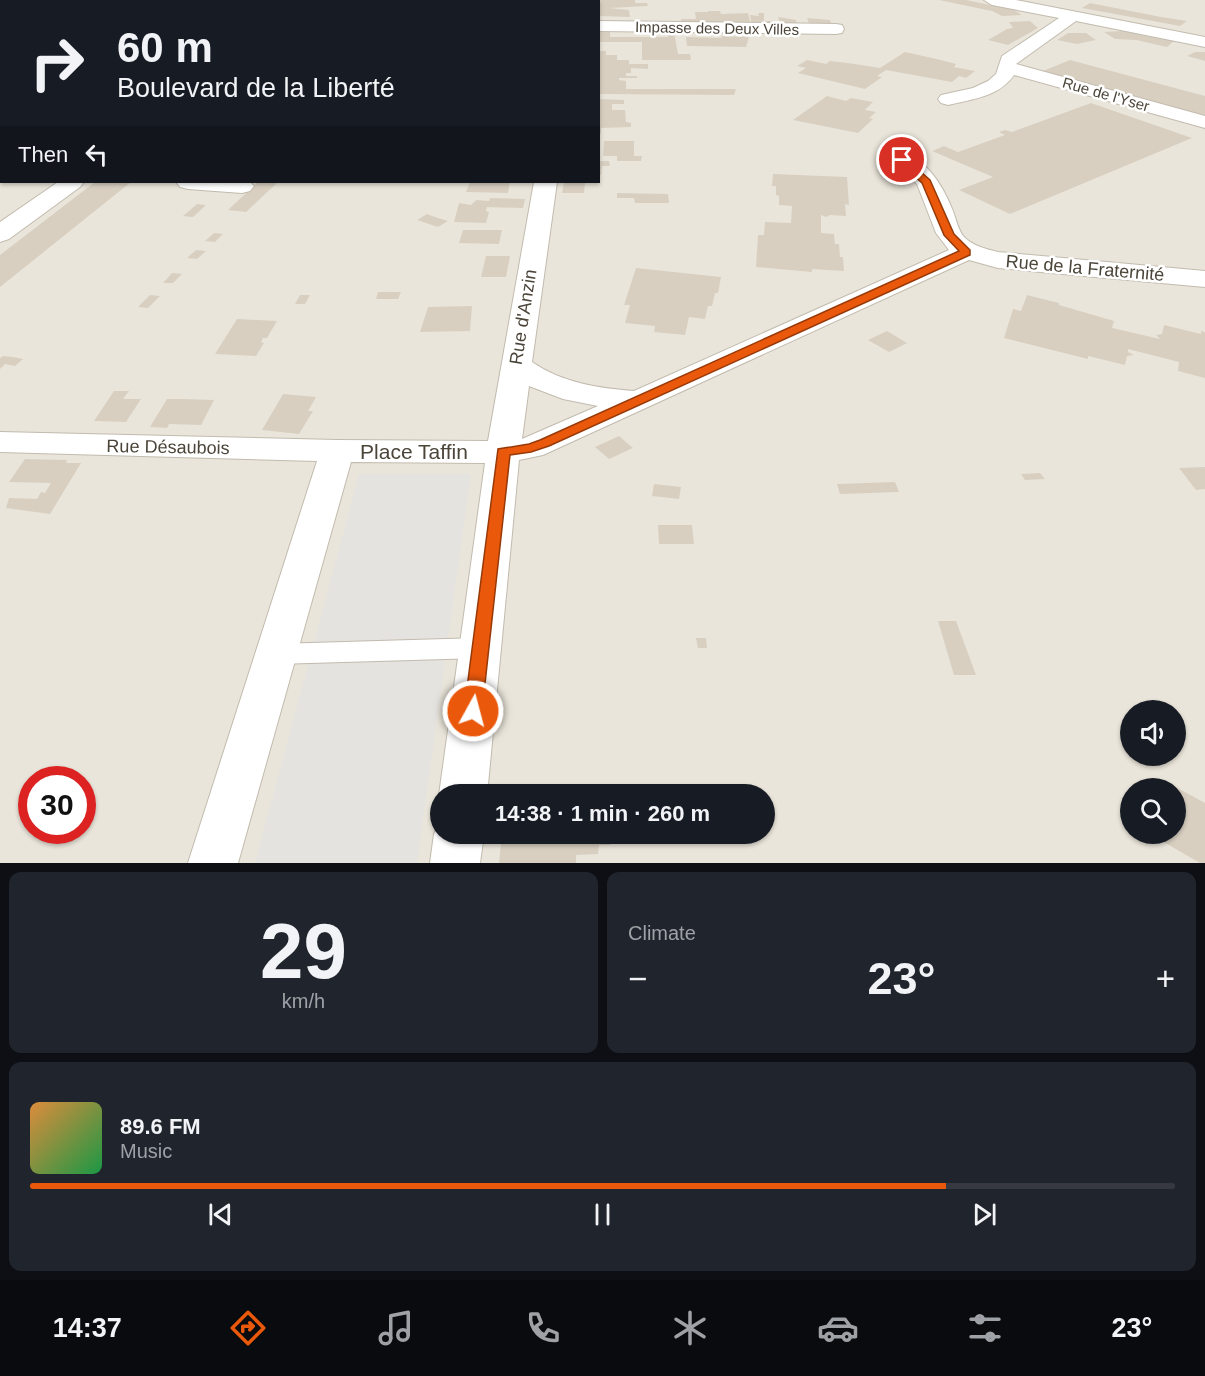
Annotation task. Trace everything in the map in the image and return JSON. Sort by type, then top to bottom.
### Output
[{"type":"street","points":[[992,0],[1205,42]]},
{"type":"street","points":[[948,99],[989,87],[1003,77],[1008,60],[1073,16]]},
{"type":"street","name":"Impasse des Deux Villes","points":[[600,26],[836,29]]},
{"type":"street","name":"Rue de l'Yser","points":[[1007,68],[1041,75],[1205,122]]},
{"type":"street","points":[[902,160],[927,182],[949,235],[966,252]]},
{"type":"street","points":[[0,234],[71,183]]},
{"type":"street","points":[[202,183],[242,186]]},
{"type":"street","name":"Rue d'Anzin","points":[[503,452],[545,183]]},
{"type":"street","name":"Rue de la Fraternité","points":[[966,252],[998,260],[1205,279]]},
{"type":"street","name":"Place Taffin","points":[[213,863],[337,451],[503,452],[531,448],[966,252]]},
{"type":"street","points":[[516,365],[535,379],[569,392],[593,397],[638,401]]},
{"type":"street","name":"Rue Désaubois","points":[[0,442],[337,451]]},
{"type":"street","points":[[464,784],[503,452]]},
{"type":"street","points":[[455,863],[458,844]]},
{"type":"lane","points":[[276,654],[480,648]]},
{"type":"shaded area","points":[[600,0],[1205,0],[1205,863],[0,863],[0,183],[600,183]]},
{"type":"shaded area","points":[[359,474],[471,474],[417,863],[255,863]]},
{"type":"building","points":[[600,0],[635,0],[635,3],[647,3],[648,6],[609,8],[629,10],[630,17],[600,16]]},
{"type":"building","points":[[939,0],[966,0],[1014,10],[1022,15],[1002,16],[992,11]]},
{"type":"building","points":[[1090,3],[1187,21],[1180,26],[1082,8]]},
{"type":"building","points":[[720,11],[721,14],[748,13],[751,25],[681,24],[681,19],[696,19],[695,12]]},
{"type":"building","points":[[758,13],[764,13],[764,21],[772,21],[773,25],[752,25],[750,15],[759,16]]},
{"type":"building","points":[[778,17],[796,20],[797,25],[781,25]]},
{"type":"building","points":[[807,18],[830,20],[832,26],[810,26]]},
{"type":"building","points":[[1030,21],[1038,28],[1008,45],[988,40],[1013,28],[1009,22]]},
{"type":"building","points":[[1124,31],[1174,41],[1167,47],[1136,40],[1115,39],[1104,32]]},
{"type":"building","points":[[600,32],[610,32],[610,37],[668,37],[668,32],[674,32],[678,54],[690,54],[691,60],[642,60],[642,42],[600,42]]},
{"type":"building","points":[[1068,33],[1086,33],[1096,40],[1077,44],[1057,40]]},
{"type":"building","points":[[721,36],[749,37],[746,47],[687,46],[686,37],[722,38]]},
{"type":"building","points":[[600,51],[606,51],[606,55],[617,55],[617,60],[629,60],[629,64],[648,64],[648,69],[631,68],[631,73],[626,73],[626,76],[637,76],[637,78],[619,78],[619,80],[626,81],[626,89],[736,89],[734,95],[600,94]]},
{"type":"building","points":[[905,52],[975,71],[966,78],[959,76],[952,82],[886,70],[877,76],[882,77],[865,89],[798,73],[806,68],[797,66],[807,60],[826,64],[830,61],[880,68]]},
{"type":"building","points":[[1195,52],[1205,52],[1205,61],[1187,56]]},
{"type":"building","points":[[1070,60],[1205,96],[1205,117],[1043,71]]},
{"type":"building","points":[[827,96],[846,101],[851,98],[873,102],[865,110],[876,112],[869,118],[873,119],[858,133],[793,120]]},
{"type":"building","points":[[600,99],[624,100],[624,104],[612,104],[612,110],[625,110],[626,122],[631,123],[631,127],[601,128],[601,134]]},
{"type":"building","points":[[1091,103],[1192,138],[1010,214],[959,190],[993,177],[932,151],[944,146],[958,152],[1005,135],[999,132],[1005,130],[1012,132]]},
{"type":"building","points":[[604,141],[634,141],[634,156],[642,156],[641,161],[617,161],[617,156],[603,156]]},
{"type":"building","points":[[600,161],[609,161],[610,166],[602,166],[601,175]]},
{"type":"building","points":[[773,174],[847,177],[849,205],[845,204],[846,216],[821,215],[821,233],[834,234],[835,244],[839,244],[840,257],[843,257],[844,271],[812,269],[812,272],[756,267],[758,235],[764,235],[765,222],[791,223],[792,206],[779,205],[776,186],[772,186]]},
{"type":"building","points":[[94,183],[130,183],[0,287],[0,255]]},
{"type":"building","points":[[257,183],[277,183],[246,212],[228,210]]},
{"type":"building","points":[[470,183],[510,183],[508,193],[466,192]]},
{"type":"building","points":[[564,183],[585,183],[584,193],[562,193]]},
{"type":"building","points":[[617,193],[668,194],[669,203],[635,203],[634,198],[617,198]]},
{"type":"building","points":[[490,198],[525,199],[523,208],[487,207],[486,211],[489,212],[486,223],[454,222],[459,203],[471,205],[476,200],[489,201]]},
{"type":"building","points":[[197,204],[206,205],[193,217],[183,216]]},
{"type":"building","points":[[427,214],[448,221],[438,227],[417,220]]},
{"type":"building","points":[[463,230],[502,230],[499,244],[459,243]]},
{"type":"building","points":[[214,233],[223,234],[215,242],[205,241]]},
{"type":"building","points":[[196,250],[206,251],[197,259],[187,258]]},
{"type":"building","points":[[486,256],[510,256],[506,277],[481,277]]},
{"type":"building","points":[[636,268],[721,277],[718,293],[715,293],[712,306],[708,306],[705,319],[689,317],[685,335],[654,332],[655,326],[625,323],[630,305],[624,305]]},
{"type":"building","points":[[172,273],[182,274],[173,283],[163,283]]},
{"type":"building","points":[[378,292],[401,292],[398,299],[376,299]]},
{"type":"building","points":[[150,295],[160,296],[148,308],[138,307]]},
{"type":"building","points":[[300,295],[310,295],[305,304],[295,304]]},
{"type":"building","points":[[1027,295],[1114,321],[1112,328],[1160,339],[1156,335],[1162,334],[1164,325],[1201,334],[1201,331],[1205,332],[1205,378],[1178,371],[1179,362],[1128,349],[1128,352],[1134,355],[1127,356],[1125,365],[1088,356],[1088,359],[1004,338],[1013,309],[1021,311]]},
{"type":"building","points":[[472,306],[470,331],[420,332],[428,307]]},
{"type":"building","points":[[237,319],[277,321],[267,338],[263,338],[261,342],[264,343],[256,356],[215,354]]},
{"type":"building","points":[[887,331],[907,343],[889,352],[868,340]]},
{"type":"building","points":[[3,356],[23,359],[15,366],[5,364],[0,369],[0,358]]},
{"type":"building","points":[[114,391],[129,391],[123,399],[141,399],[126,422],[94,421]]},
{"type":"building","points":[[283,394],[316,397],[308,411],[313,411],[299,434],[262,430]]},
{"type":"building","points":[[167,399],[214,400],[201,425],[169,424],[167,428],[150,427]]},
{"type":"building","points":[[619,436],[633,448],[609,459],[595,447]]},
{"type":"building","points":[[25,459],[67,460],[66,463],[81,463],[50,514],[6,508],[9,498],[37,499],[41,492],[45,493],[51,483],[9,482]]},
{"type":"building","points":[[1205,467],[1205,489],[1196,490],[1179,468]]},
{"type":"building","points":[[1040,473],[1045,479],[1025,480],[1021,474]]},
{"type":"building","points":[[895,482],[899,492],[840,494],[837,484]]},
{"type":"building","points":[[654,484],[681,487],[679,499],[652,496]]},
{"type":"building","points":[[658,525],[692,525],[694,544],[659,544]]},
{"type":"building","points":[[938,621],[956,621],[976,675],[954,675]]},
{"type":"building","points":[[696,638],[706,638],[707,648],[698,648]]},
{"type":"building","points":[[1186,793],[1205,803],[1205,863],[1200,863],[1167,844],[1186,844]]},
{"type":"building","points":[[501,844],[610,844],[599,845],[598,854],[576,855],[576,863],[499,863]]},
{"type":"route","points":[[473,711],[503,452],[531,448],[544,443],[966,252],[958,247],[949,235],[927,182],[902,160]]}]
